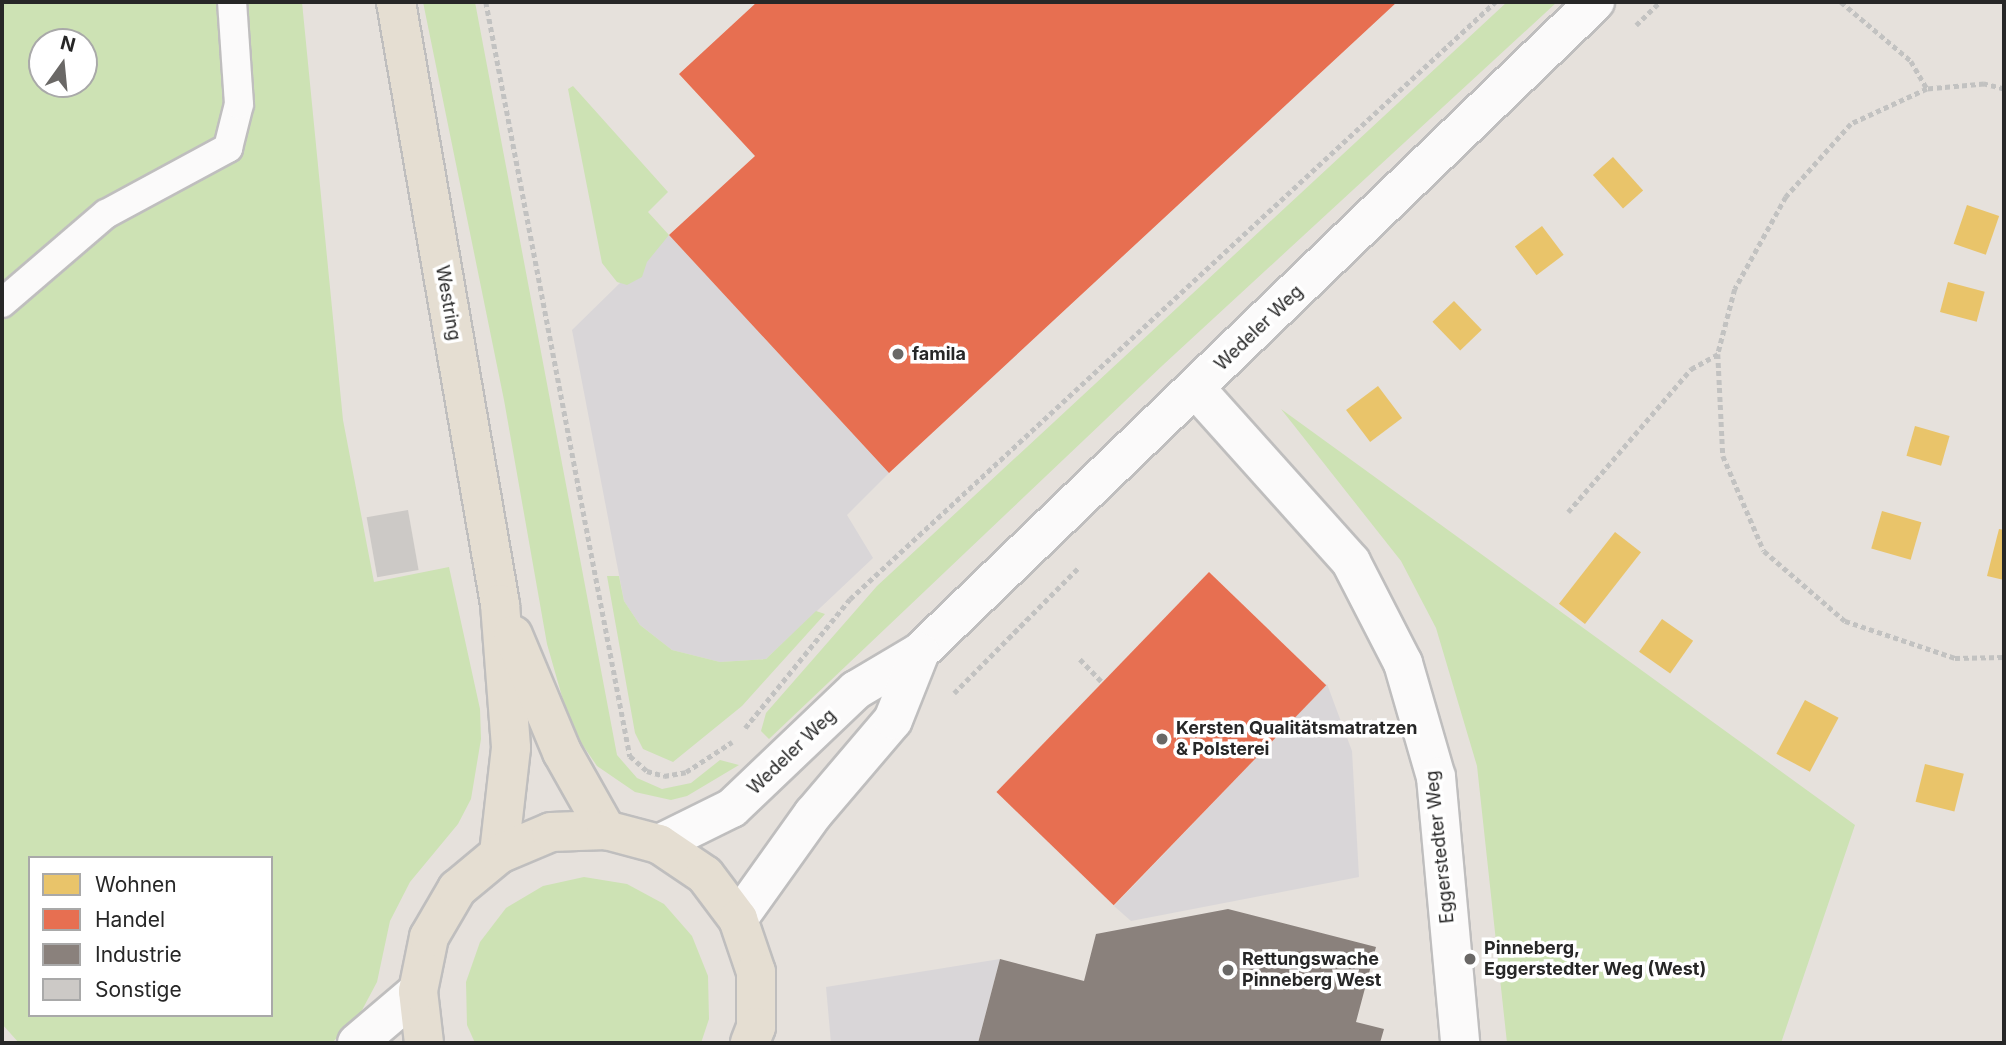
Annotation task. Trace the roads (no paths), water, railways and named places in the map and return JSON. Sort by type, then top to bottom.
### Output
[{"type":"main road","name":"Westring","points":[[396,2],[500,604],[511,748],[499,854]]},
{"type":"main road","name":"Wedeler Weg","points":[[659,844],[732,808],[856,690],[920,652],[1595,2]]},
{"type":"main road","name":"Eggerstedter Weg","points":[[1196,389],[1351,562],[1403,663],[1436,777],[1460,1043]]},
{"type":"main road","name":"Westring","points":[[500,604],[562,752],[606,830]]},
{"type":"main road","name":"Wedeler Weg","points":[[738,919],[813,814],[893,720],[920,652]]},
{"type":"main road","points":[[424,1043],[418,991],[429,937],[457,890],[499,854],[551,832],[606,830],[659,844],[705,876],[738,919],[756,972],[756,1027],[750,1043]]},
{"type":"main road","points":[[357,1043],[418,991]]},
{"type":"lane","points":[[2,303],[106,214],[228,148],[239,104],[232,2]]},
{"type":"place","name":"famila","points":[[898,354]]},
{"type":"place","name":"Kersten Qualitätsmatratzen & Polsterei","points":[[1162,739]]},
{"type":"place","name":"Pinneberg, Eggerstedter Weg (West)","points":[[1470,959]]},
{"type":"place","name":"Rettungswache Pinneberg West","points":[[1228,970]]}]
